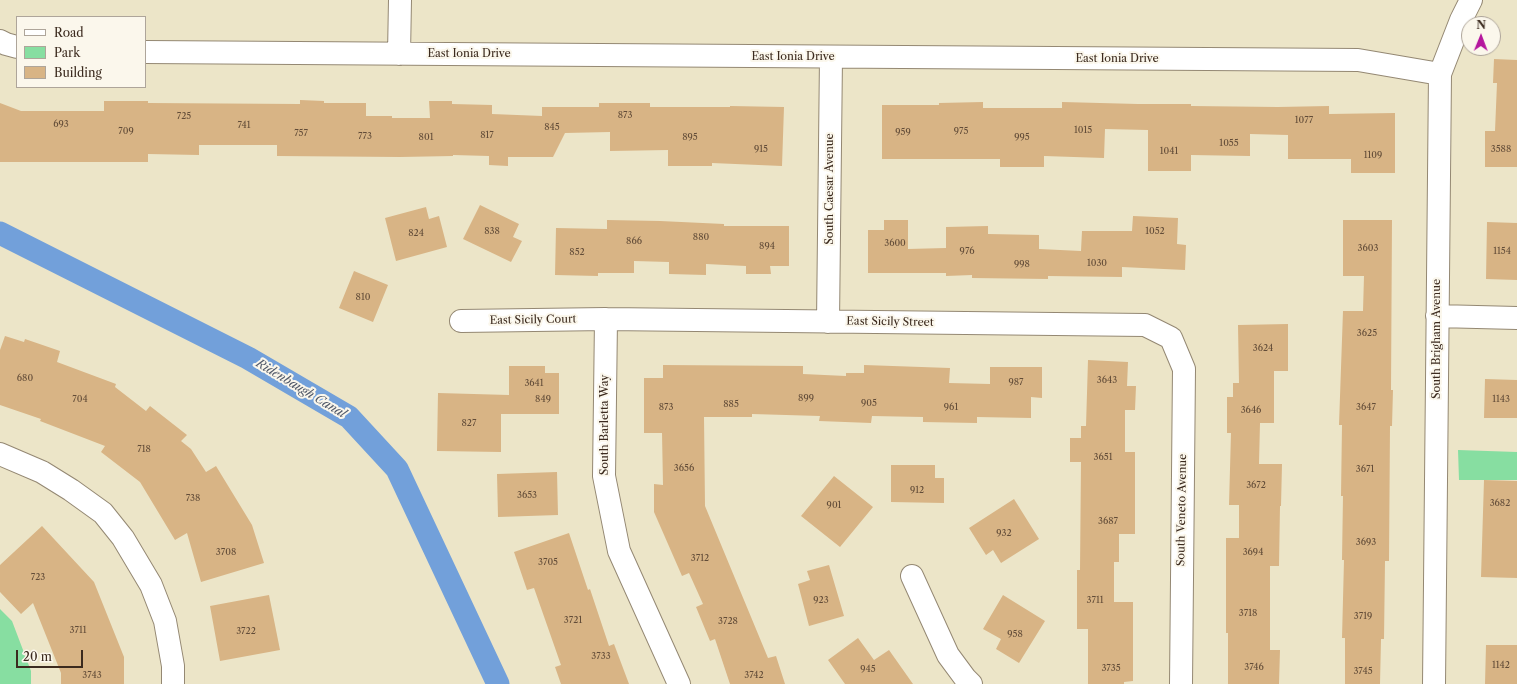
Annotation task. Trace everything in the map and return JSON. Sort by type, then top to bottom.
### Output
[{"type":"street","points":[[400,0],[400,54]]},
{"type":"street","name":"South Brigham Avenue","points":[[1434,684],[1440,74],[1461,20],[1471,0]]},
{"type":"street","points":[[0,41],[16,47]]},
{"type":"street","name":"East Ionia Drive","points":[[146,52],[1358,60],[1440,74]]},
{"type":"street","name":"South Caesar Avenue","points":[[828,322],[831,57]]},
{"type":"street","points":[[1437,316],[1517,318]]},
{"type":"street","name":"East Sicily Street","points":[[606,319],[1145,325],[1171,338]]},
{"type":"street","name":"East Sicily Court","points":[[461,321],[606,319]]},
{"type":"street","name":"South Barletta Way","points":[[606,319],[604,476],[619,551],[679,684]]},
{"type":"street","name":"South Veneto Avenue","points":[[1171,338],[1184,369],[1180,684]]},
{"type":"street","points":[[0,454],[42,472],[71,490],[103,513],[124,538],[151,585],[164,621],[173,666],[173,684]]},
{"type":"street","points":[[912,576],[948,655],[971,684]]},
{"type":"green space","points":[[1458,450],[1517,452],[1517,480],[1459,480]]},
{"type":"green space","points":[[0,609],[12,621],[31,671],[31,684],[0,684]]},
{"type":"building","points":[[1494,59],[1517,60],[1517,167],[1485,167],[1485,131],[1495,131],[1497,83],[1493,83]]},
{"type":"building","points":[[300,100],[324,101],[324,103],[366,103],[366,116],[392,116],[392,118],[430,118],[429,101],[452,101],[452,104],[492,105],[492,114],[542,116],[542,107],[599,107],[599,103],[650,103],[650,107],[784,107],[782,166],[712,163],[712,166],[668,166],[668,150],[610,151],[610,132],[565,133],[553,157],[508,157],[508,166],[489,165],[489,156],[277,156],[277,145],[199,145],[199,155],[148,154],[148,162],[0,162],[0,103],[21,111],[104,111],[104,101],[148,101],[148,103],[300,104]]},
{"type":"building","points":[[983,102],[983,108],[1062,108],[1062,102],[1191,104],[1191,106],[1329,106],[1329,114],[1395,113],[1395,173],[1351,173],[1351,159],[1288,159],[1288,135],[1250,134],[1250,156],[1191,155],[1191,171],[1148,171],[1148,130],[1105,129],[1104,158],[1044,156],[1044,167],[1000,167],[1000,159],[882,159],[882,105],[939,105],[939,103]]},
{"type":"building","points":[[480,205],[519,224],[513,237],[522,241],[511,262],[463,239]]},
{"type":"building","points":[[426,207],[429,219],[439,216],[447,247],[396,261],[385,218]]},
{"type":"building","points":[[1133,216],[1178,218],[1177,244],[1186,245],[1185,270],[1122,267],[1122,277],[1048,276],[1048,279],[972,278],[972,275],[946,276],[946,273],[868,273],[868,230],[884,230],[884,220],[908,220],[908,249],[946,248],[946,227],[988,226],[988,234],[1039,235],[1039,249],[1081,251],[1082,231],[1132,231]]},
{"type":"building","points":[[607,220],[724,224],[724,226],[789,226],[789,266],[770,266],[771,274],[746,274],[746,266],[706,264],[706,275],[669,274],[669,262],[634,261],[634,273],[598,273],[598,276],[555,275],[556,228],[607,229]]},
{"type":"building","points":[[1343,220],[1392,220],[1391,390],[1393,390],[1392,426],[1390,426],[1389,561],[1385,561],[1384,639],[1381,639],[1380,684],[1345,684],[1345,638],[1342,638],[1344,560],[1342,560],[1343,496],[1341,496],[1342,425],[1339,425],[1343,311],[1363,311],[1364,276],[1343,276]]},
{"type":"building","points":[[1487,222],[1517,223],[1517,280],[1486,279]]},
{"type":"building","points":[[354,271],[388,285],[373,322],[339,308]]},
{"type":"building","points":[[1288,324],[1288,371],[1274,371],[1274,423],[1260,423],[1259,464],[1282,464],[1279,566],[1270,566],[1270,650],[1280,650],[1279,684],[1228,684],[1228,633],[1226,633],[1226,538],[1239,538],[1239,505],[1229,505],[1231,433],[1227,433],[1227,397],[1233,397],[1233,383],[1239,383],[1238,325]]},
{"type":"building","points":[[5,336],[24,342],[25,339],[60,351],[57,362],[116,384],[115,387],[146,411],[150,406],[187,435],[181,441],[191,449],[206,472],[216,466],[252,525],[264,563],[201,582],[187,533],[175,540],[140,482],[101,452],[105,446],[40,421],[41,419],[0,405],[0,350]]},
{"type":"building","points":[[1088,360],[1128,362],[1127,386],[1136,386],[1135,410],[1125,410],[1125,452],[1135,452],[1135,534],[1119,534],[1119,562],[1114,562],[1114,602],[1133,602],[1133,681],[1124,682],[1124,684],[1088,684],[1088,629],[1077,629],[1077,570],[1080,570],[1081,462],[1070,462],[1070,438],[1081,438],[1081,426],[1086,426]]},
{"type":"building","points":[[663,365],[803,366],[803,374],[846,376],[846,373],[864,373],[864,365],[950,368],[949,383],[990,384],[990,367],[1042,367],[1042,398],[1031,397],[1031,418],[977,417],[977,423],[923,422],[923,417],[872,416],[871,423],[819,421],[820,416],[752,414],[752,417],[704,417],[705,506],[768,658],[776,656],[785,684],[730,684],[715,639],[710,641],[696,607],[703,604],[689,573],[682,576],[654,512],[654,484],[663,485],[662,433],[644,433],[644,378],[663,378]]},
{"type":"building","points":[[509,366],[545,366],[545,373],[559,373],[559,414],[501,414],[501,452],[437,451],[438,393],[509,395]]},
{"type":"building","points":[[1485,379],[1517,380],[1517,418],[1484,418]]},
{"type":"building","points":[[891,465],[935,465],[935,478],[944,478],[944,503],[891,502]]},
{"type":"building","points":[[557,472],[558,515],[498,517],[497,474]]},
{"type":"building","points":[[834,476],[873,507],[840,547],[801,516]]},
{"type":"building","points":[[1484,480],[1517,481],[1517,578],[1481,577]]},
{"type":"building","points":[[1014,499],[1039,539],[1001,563],[993,550],[986,555],[969,528]]},
{"type":"building","points":[[42,526],[94,582],[124,657],[124,684],[61,684],[61,673],[33,603],[21,614],[0,592],[0,565]]},
{"type":"building","points":[[569,533],[609,646],[614,644],[629,684],[561,684],[555,667],[561,665],[534,588],[527,590],[514,552]]},
{"type":"building","points":[[829,565],[844,616],[809,626],[798,584],[810,580],[807,571]]},
{"type":"building","points":[[269,595],[280,650],[220,661],[210,606]]},
{"type":"building","points":[[1003,595],[1045,621],[1019,663],[996,649],[1001,639],[983,629]]},
{"type":"building","points":[[858,638],[874,660],[889,650],[913,684],[845,684],[828,660]]},
{"type":"building","points":[[1486,645],[1517,645],[1517,684],[1485,684]]},
{"type":"waterway","name":"Ridenbaugh Canal","points":[[0,233],[248,358],[349,417],[397,469],[498,684]]}]
